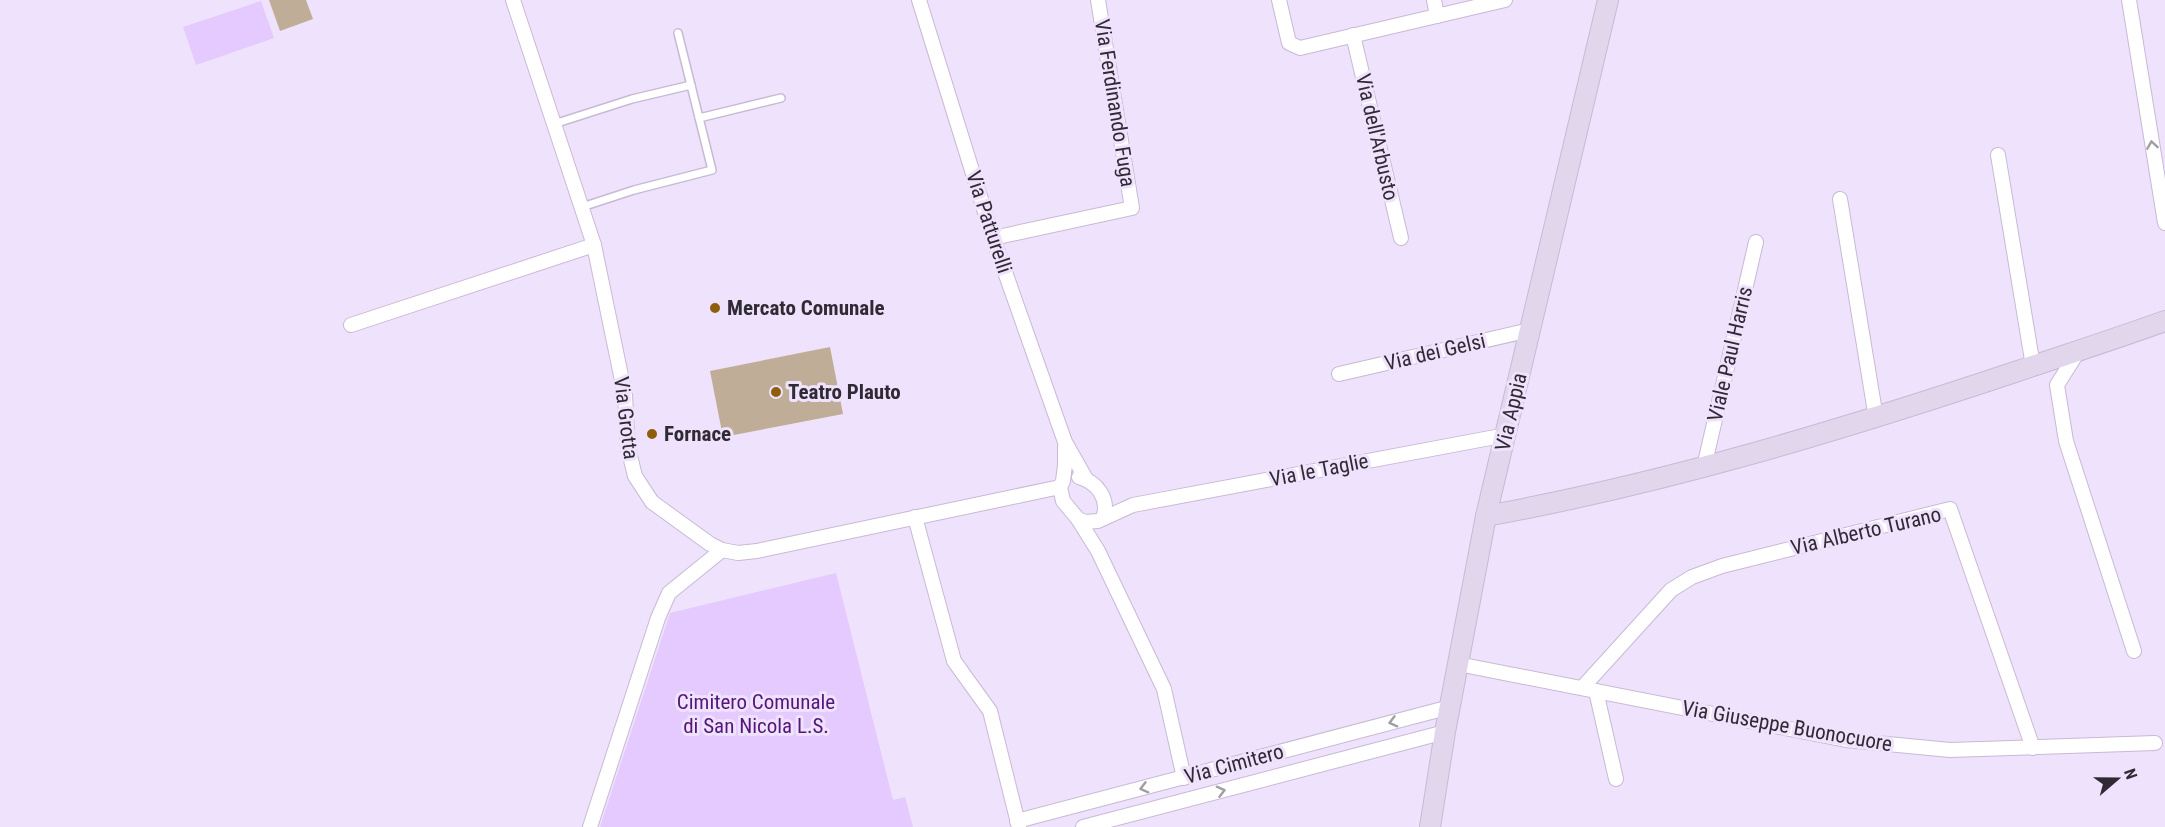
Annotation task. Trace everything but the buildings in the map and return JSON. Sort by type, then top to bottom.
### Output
[{"type":"street","name":"Via Grotta","points":[[513,0],[594,245],[625,395],[628,448],[634,476],[652,502],[722,550],[738,553],[757,551],[1017,496],[1062,490]]},
{"type":"street","name":"Via Patturelli","points":[[919,0],[993,238],[1065,442],[1086,479],[1096,485],[1103,499]]},
{"type":"street","name":"Via Ferdinando Fuga","points":[[993,238],[1132,208],[1098,0]]},
{"type":"street","points":[[1279,0],[1289,43],[1300,48],[1505,0]]},
{"type":"street","points":[[1434,0],[1437,16]]},
{"type":"street","name":"Via Appia","points":[[1430,827],[1445,732],[1486,516],[1608,0]]},
{"type":"street","points":[[2129,0],[2165,224]]},
{"type":"street","name":"Via dell'Arbusto","points":[[1353,35],[1401,238]]},
{"type":"street","points":[[1998,155],[2033,366]]},
{"type":"street","points":[[1840,199],[1876,418]]},
{"type":"street","name":"Viale Paul Harris","points":[[1704,467],[1756,242]]},
{"type":"street","points":[[351,325],[594,245]]},
{"type":"street","points":[[1486,516],[1609,492],[1876,418],[2165,321]]},
{"type":"street","name":"Via dei Gelsi","points":[[1339,374],[1530,330]]},
{"type":"street","points":[[2079,350],[2057,385],[2066,441],[2134,651]]},
{"type":"street","name":"Via le Taglie","points":[[1101,519],[1133,505],[1506,435]]},
{"type":"street","name":"Via Patturelli","points":[[1062,490],[1065,442]]},
{"type":"street","points":[[1086,479],[1074,477],[1062,490],[1098,551],[1164,689],[1184,777]]},
{"type":"street","points":[[1098,551],[1101,519],[1106,511],[1103,499]]},
{"type":"street","name":"Via le Taglie","points":[[1103,499],[1133,505]]},
{"type":"street","name":"Via Alberto Turano","points":[[1589,690],[1671,590],[1692,577],[1722,566],[1950,509],[2032,748]]},
{"type":"street","name":"Via Cimitero","points":[[915,517],[954,661],[990,711],[1018,824],[1184,777],[1450,707]]},
{"type":"street","points":[[1078,519],[1085,522],[1101,519]]},
{"type":"street","points":[[590,827],[658,618],[669,593],[722,550]]},
{"type":"street","name":"Via Giuseppe Buonocuore","points":[[1458,664],[1846,740],[1950,750],[2155,743]]},
{"type":"street","points":[[1589,690],[1616,779]]},
{"type":"street","name":"Via Cimitero","points":[[1083,827],[1445,732]]},
{"type":"lane","points":[[582,207],[634,190],[712,170],[678,33]]},
{"type":"lane","points":[[554,124],[632,99],[691,85]]},
{"type":"lane","points":[[699,118],[781,98]]},
{"type":"green space","points":[[261,1],[274,38],[196,65],[183,27]]},
{"type":"green space","name":"Cimitero Comunale di San Nicola L.S.","points":[[836,573],[893,800],[905,797],[913,827],[600,827],[670,613]]},
{"type":"place","name":"Mercato Comunale","points":[[715,308]]},
{"type":"place","name":"Teatro Plauto","points":[[776,392]]},
{"type":"place","name":"Fornace","points":[[652,434]]}]
